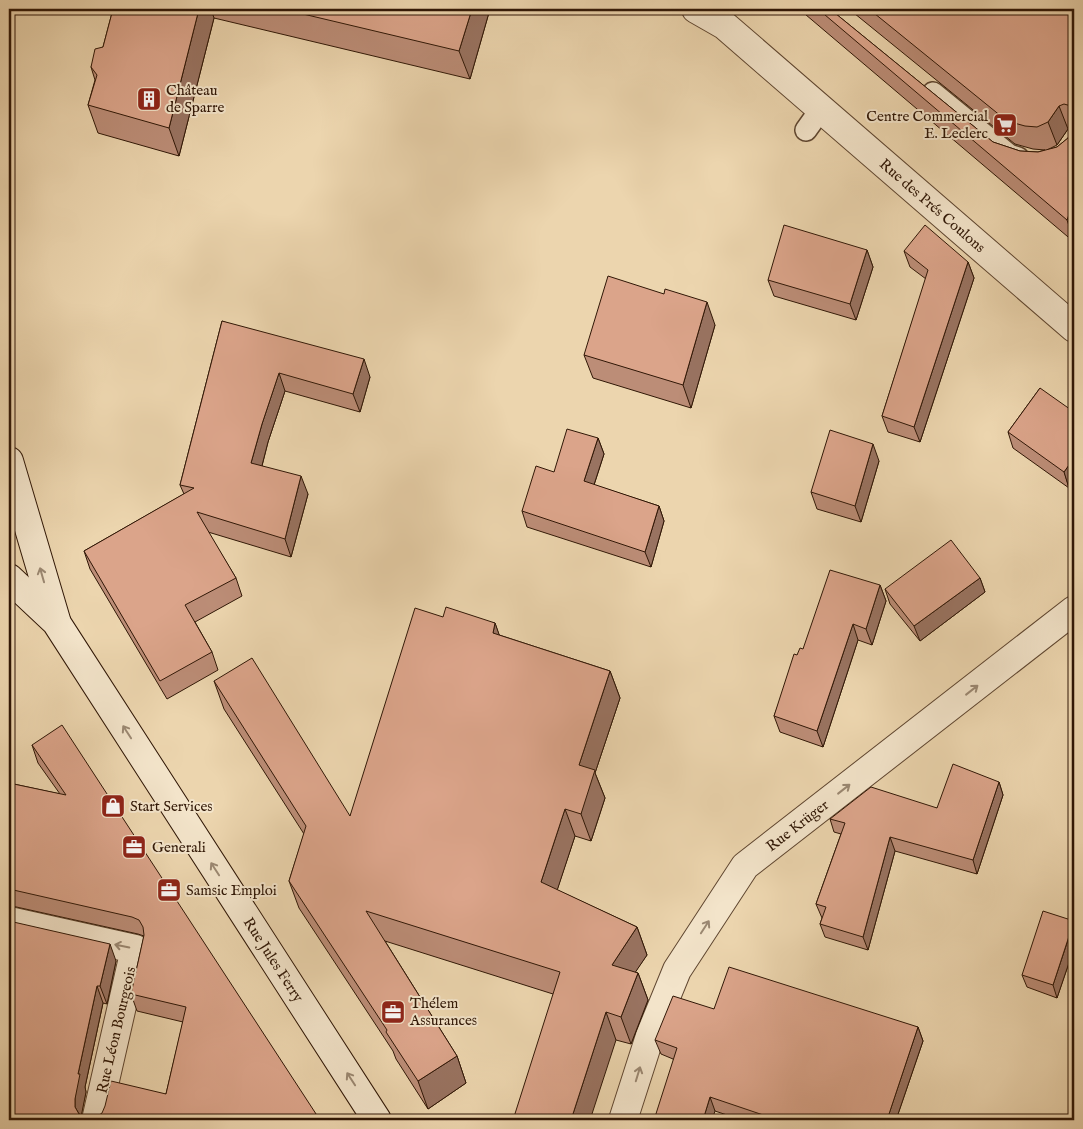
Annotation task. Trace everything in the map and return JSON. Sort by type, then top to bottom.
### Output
[{"type":"street","name":"Rue des Prés Coulons","points":[[696,9],[724,25],[814,120],[1074,328]]},
{"type":"street","name":"Rue Jules Ferry","points":[[9,461],[56,622]]},
{"type":"street","name":"Rue Jules Ferry","points":[[9,578],[56,622],[377,1120]]},
{"type":"street","name":"Rue Krüger","points":[[623,1120],[650,1036],[677,970],[745,866],[1074,610]]},
{"type":"street","name":"Rue Léon Bourgeois","points":[[9,921],[135,949],[96,1120]]},
{"type":"lane","points":[[918,81],[1009,155],[1035,162]]},
{"type":"building","points":[[113,9],[199,9],[169,128],[88,105],[97,75],[91,67],[95,49],[103,47]]},
{"type":"building","points":[[282,9],[472,9],[459,51]]},
{"type":"building","points":[[818,9],[830,9],[993,142],[1020,151],[1038,152],[1057,147],[1068,138],[1074,127],[1074,201],[1067,220]]},
{"type":"building","points":[[869,9],[1074,9],[1074,109],[1064,104],[1059,106],[1048,122],[1037,127],[1007,121]]},
{"type":"building","points":[[784,225],[867,250],[850,304],[768,280]]},
{"type":"building","points":[[925,225],[968,262],[914,427],[882,416],[928,270],[904,251]]},
{"type":"building","points":[[608,276],[664,294],[665,289],[707,302],[683,385],[584,355]]},
{"type":"building","points":[[222,321],[364,359],[353,394],[279,373],[251,463],[301,476],[285,539],[197,512],[236,578],[185,605],[212,652],[160,681],[84,551],[194,488],[180,485]]},
{"type":"building","points":[[1040,388],[1074,412],[1074,458],[1064,472],[1008,432]]},
{"type":"building","points":[[567,429],[598,438],[584,481],[659,506],[645,552],[522,511],[536,466],[554,472]]},
{"type":"building","points":[[830,430],[873,444],[855,506],[811,492]]},
{"type":"building","points":[[951,540],[980,578],[914,626],[885,589]]},
{"type":"building","points":[[830,570],[880,585],[866,629],[853,624],[817,731],[774,716],[794,654],[797,655],[800,648],[803,649]]},
{"type":"building","points":[[446,607],[495,623],[493,633],[610,671],[579,765],[595,770],[581,814],[565,809],[541,882],[637,927],[612,965],[638,973],[621,1017],[606,1012],[571,1120],[513,1120],[560,972],[366,911],[457,1056],[418,1081],[386,1032],[387,1030],[289,881],[306,826],[214,681],[252,658],[350,816],[415,608],[443,617]]},
{"type":"building","points":[[62,725],[320,1120],[9,1120],[9,921],[110,944],[100,986],[97,986],[78,1074],[80,1074],[75,1107],[79,1114],[87,1118],[95,1118],[102,1113],[111,1081],[166,1094],[186,1007],[131,994],[144,935],[143,927],[139,920],[9,889],[9,783],[66,795],[32,745]]},
{"type":"building","points":[[953,764],[999,782],[973,860],[890,837],[863,937],[820,924],[826,907],[816,904],[845,823],[830,819],[871,787],[937,808]]},
{"type":"building","points":[[1043,911],[1074,921],[1053,985],[1022,975]]},
{"type":"building","points":[[729,967],[918,1027],[887,1120],[778,1120],[710,1097],[703,1120],[654,1120],[677,1048],[655,1040],[673,996],[714,1009]]},
{"type":"place","name":"Château de Sparre","points":[[149,99]]},
{"type":"place","name":"Centre Commercial E. Leclerc","points":[[1005,125]]},
{"type":"place","name":"Start Services","points":[[113,806]]},
{"type":"place","name":"Generali","points":[[134,847]]},
{"type":"place","name":"Samsic Emploi","points":[[169,890]]},
{"type":"place","name":"Thélem Assurances","points":[[393,1012]]}]
